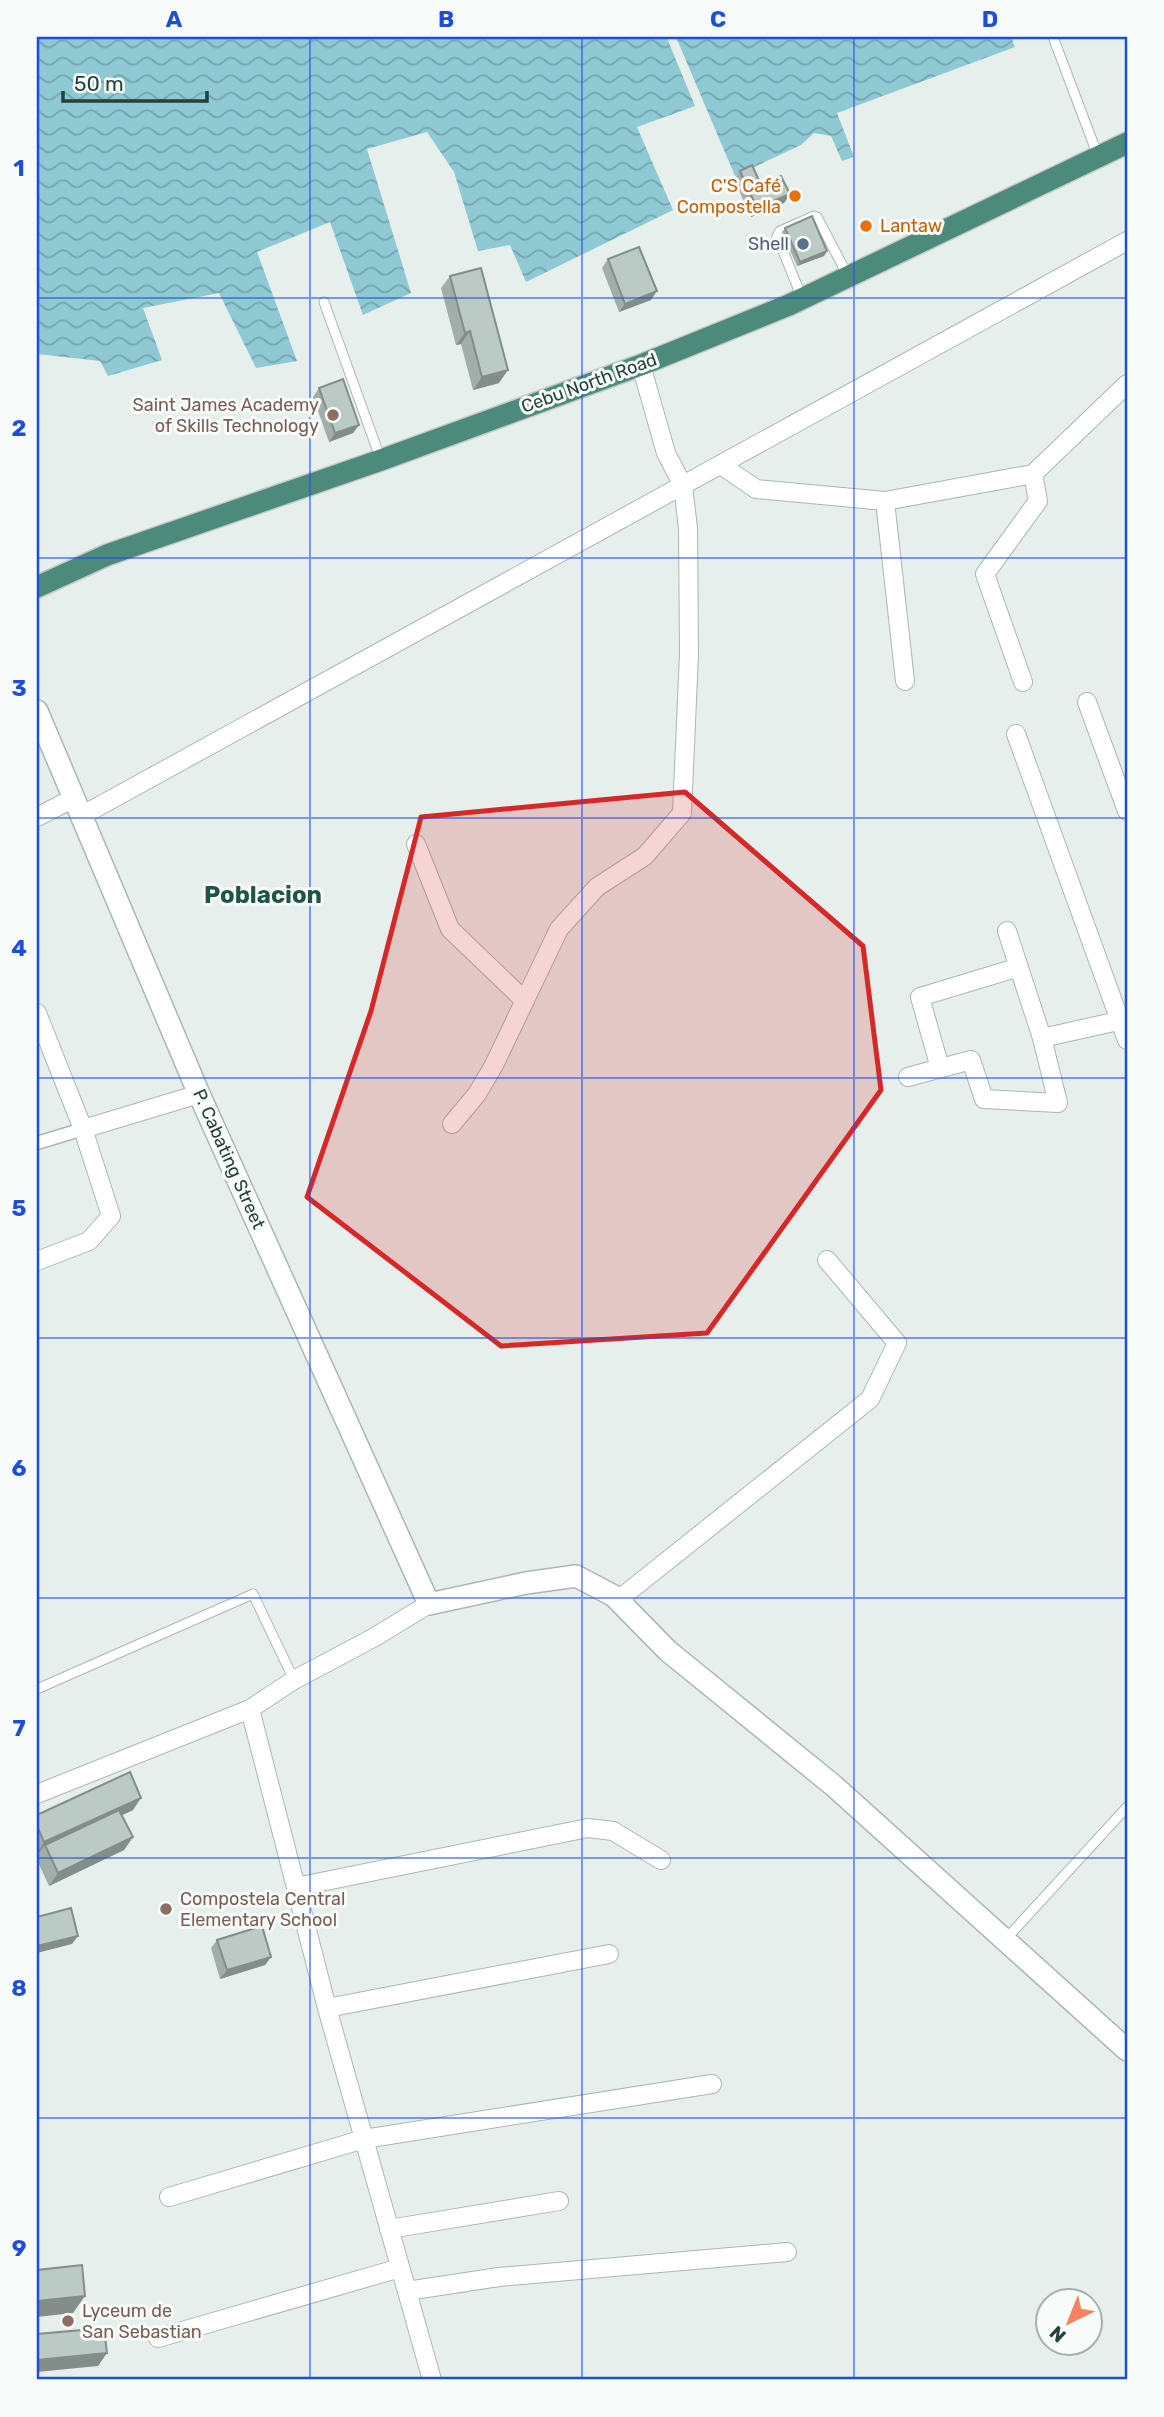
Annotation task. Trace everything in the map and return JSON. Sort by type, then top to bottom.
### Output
[{"type":"highway","name":"Cebu North Road","points":[[37,587],[107,555],[381,460],[641,365],[802,298],[1127,143]]},
{"type":"street","points":[[37,817],[78,806],[721,465],[1127,241]]},
{"type":"street","points":[[452,1124],[483,1084],[559,929],[597,887],[645,856],[682,813],[689,654],[688,528],[682,486],[666,453],[641,365]]},
{"type":"street","points":[[721,465],[756,489],[886,501],[1033,474],[1127,384]]},
{"type":"street","points":[[1023,682],[985,574],[1038,501],[1033,474]]},
{"type":"street","points":[[886,501],[905,681]]},
{"type":"street","points":[[1087,702],[1127,811]]},
{"type":"street","name":"P. Cabating Street","points":[[37,711],[199,1094],[429,1604]]},
{"type":"street","points":[[1016,734],[1124,1021],[1127,1040]]},
{"type":"street","points":[[416,844],[450,929],[525,1001]]},
{"type":"street","points":[[908,1077],[971,1060],[984,1099],[1058,1103],[1042,1038],[1007,931]]},
{"type":"street","points":[[940,1068],[920,997],[1019,967]]},
{"type":"street","points":[[37,1013],[83,1129],[111,1216],[89,1241],[37,1261]]},
{"type":"street","points":[[1042,1038],[1124,1021]]},
{"type":"street","points":[[37,1143],[199,1094]]},
{"type":"street","points":[[618,1600],[870,1399],[897,1343],[827,1260]]},
{"type":"street","points":[[37,1794],[250,1709],[429,1604],[526,1583],[576,1576],[618,1600],[668,1651],[834,1786],[1127,2050]]},
{"type":"street","points":[[250,1709],[327,2008],[432,2380]]},
{"type":"street","points":[[296,1887],[588,1828],[613,1831],[660,1860]]},
{"type":"street","points":[[327,2008],[609,1954]]},
{"type":"street","points":[[169,2197],[364,2139],[712,2084]]},
{"type":"street","points":[[389,2229],[559,2202]]},
{"type":"street","points":[[407,2291],[499,2277],[787,2252]]},
{"type":"street","points":[[158,2338],[400,2267]]},
{"type":"lane","points":[[1053,37],[1099,158]]},
{"type":"lane","points":[[802,298],[777,236],[780,231],[817,217],[849,276]]},
{"type":"lane","points":[[324,302],[381,460]]},
{"type":"lane","points":[[37,1689],[253,1594],[294,1681]]},
{"type":"lane","points":[[1005,1940],[1127,1807]]},
{"type":"highlighted area","points":[[685,792],[863,946],[881,1090],[707,1333],[501,1346],[307,1197],[371,1011],[421,817]]},
{"type":"water","points":[[37,37],[672,37],[667,38],[695,106],[637,127],[673,210],[526,282],[510,245],[478,251],[454,172],[427,132],[367,149],[411,293],[363,315],[330,222],[257,252],[297,361],[256,368],[219,293],[143,308],[162,360],[108,376],[100,361],[37,354]]},
{"type":"water","points":[[676,37],[1011,37],[1015,47],[837,113],[854,157],[842,161],[831,136],[814,133],[801,145],[735,176]]},
{"type":"building","points":[[752,165],[761,185],[781,176],[790,194],[757,208],[740,171]]},
{"type":"building","name":"Shell","points":[[812,216],[827,251],[800,262],[785,228]]},
{"type":"building","points":[[639,247],[657,291],[625,304],[608,259]]},
{"type":"building","points":[[481,268],[508,370],[482,377],[470,331],[465,333],[450,276]]},
{"type":"building","points":[[343,379],[359,425],[335,433],[319,388]]},
{"type":"building","points":[[130,1772],[141,1798],[44,1842],[37,1826],[37,1815]]},
{"type":"building","points":[[119,1810],[133,1837],[58,1873],[45,1845]]},
{"type":"building","points":[[71,1908],[78,1936],[37,1946],[37,1917]]},
{"type":"building","points":[[262,1926],[271,1957],[227,1970],[217,1940]]},
{"type":"building","points":[[82,2265],[85,2296],[37,2301],[37,2270]]},
{"type":"building","points":[[104,2328],[107,2353],[37,2360],[37,2334]]},
{"type":"place","name":"C'S Café Compostella","points":[[795,196]]},
{"type":"place","name":"Lantaw","points":[[866,226]]},
{"type":"place","name":"Shell","points":[[803,244]]},
{"type":"place","name":"Saint James Academy of Skills Technology","points":[[333,415]]},
{"type":"place","name":"Compostela Central Elementary School","points":[[166,1909]]},
{"type":"place","name":"Lyceum de San Sebastian","points":[[68,2321]]},
{"type":"district","name":"Poblacion","points":[[263,895]]}]
